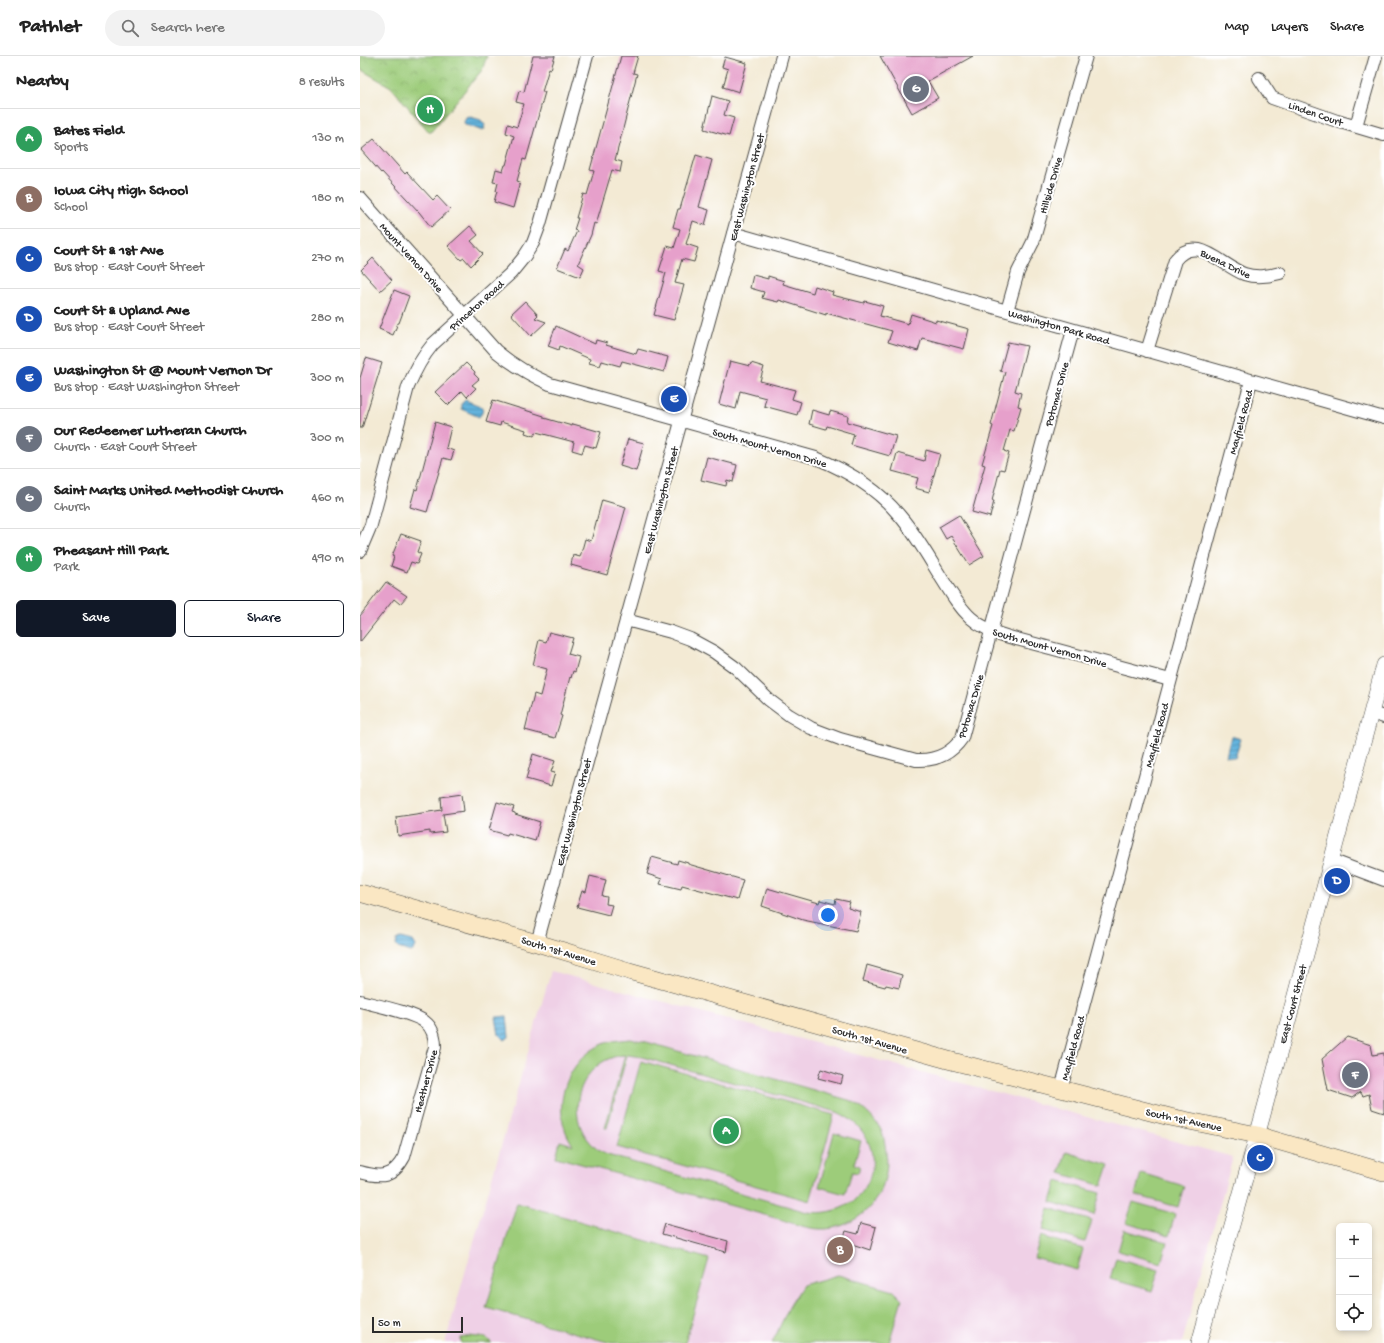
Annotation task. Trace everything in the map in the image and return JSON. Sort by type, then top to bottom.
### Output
[{"type":"main road","name":"South 1st Avenue","points":[[360,892],[629,971],[926,1054],[1170,1117],[1257,1135],[1384,1172]]},
{"type":"street","name":"Princeton Road","points":[[360,551],[371,525],[408,387],[415,370],[433,344],[511,274],[533,243],[540,224],[587,56]]},
{"type":"street","name":"East Washington Street","points":[[537,943],[782,56]]},
{"type":"street","name":"Hillside Drive","points":[[1006,311],[1018,272],[1033,242],[1086,56]]},
{"type":"street","points":[[1356,126],[1376,56]]},
{"type":"street","name":"Linden Court","points":[[1259,78],[1272,98],[1384,135]]},
{"type":"street","name":"Mount Vernon Drive","points":[[360,198],[465,315]]},
{"type":"street","name":"Washington Park Road","points":[[733,233],[1384,418]]},
{"type":"street","name":"Buena Drive","points":[[1147,351],[1175,260],[1180,254],[1188,250],[1201,250],[1243,274],[1255,277],[1267,277],[1280,273]]},
{"type":"street","name":"South Mount Vernon Drive","points":[[465,315],[496,351],[530,376],[550,384],[816,458],[839,468],[862,481],[882,497],[911,530],[958,605],[971,618],[991,631],[1170,680]]},
{"type":"street","name":"Potomac Drive","points":[[626,620],[671,632],[690,639],[714,652],[736,668],[770,700],[789,715],[811,728],[840,739],[916,760],[937,758],[948,753],[962,738],[1073,330]]},
{"type":"street","name":"Mayfield Road","points":[[1061,1089],[1251,381]]},
{"type":"street","name":"East Court Street","points":[[1199,1343],[1331,860],[1378,715],[1384,665]]},
{"type":"street","points":[[1331,860],[1384,880]]},
{"type":"street","name":"Heather Drive","points":[[360,1001],[417,1017],[426,1023],[432,1031],[435,1039],[435,1047],[404,1157],[399,1166],[392,1172],[384,1175],[375,1176],[360,1172]]},
{"type":"shaded area","points":[[551,971],[1233,1157],[1182,1343],[445,1343]]},
{"type":"green space","points":[[360,56],[487,56],[482,70],[430,133],[391,87],[360,69]]},
{"type":"green space","points":[[630,1039],[643,1041],[852,1101],[874,1120],[880,1128],[884,1140],[887,1165],[881,1190],[875,1200],[867,1210],[846,1224],[833,1228],[819,1229],[799,1225],[556,1157],[560,1141],[573,1145],[566,1131],[562,1116],[562,1100],[572,1071],[582,1059],[594,1049],[609,1042]],"holes":[[[625,1055],[605,1128],[607,1128],[627,1055],[642,1057],[837,1112],[856,1124],[868,1140],[872,1158],[870,1176],[862,1191],[849,1204],[830,1211],[807,1212],[611,1156],[599,1151],[583,1133],[578,1119],[577,1104],[580,1090],[587,1077],[597,1066],[610,1058]]]},
{"type":"green space","points":[[641,1061],[834,1115],[810,1201],[617,1147]]},
{"type":"green space","points":[[834,1133],[861,1141],[854,1164],[860,1166],[858,1173],[852,1172],[845,1194],[819,1187]]},
{"type":"green space","points":[[1066,1152],[1109,1165],[1102,1186],[1060,1173]]},
{"type":"green space","points":[[1141,1173],[1184,1186],[1178,1207],[1135,1195]]},
{"type":"green space","points":[[1057,1181],[1100,1193],[1094,1215],[1051,1202]]},
{"type":"green space","points":[[1133,1202],[1175,1214],[1169,1236],[1126,1223]]},
{"type":"green space","points":[[517,1203],[709,1259],[685,1343],[611,1343],[486,1308]]},
{"type":"green space","points":[[1049,1208],[1092,1221],[1085,1242],[1043,1230]]},
{"type":"green space","points":[[1124,1230],[1167,1242],[1161,1263],[1118,1251]]},
{"type":"green space","points":[[1041,1236],[1083,1249],[1077,1270],[1034,1258]]},
{"type":"green space","points":[[1116,1258],[1159,1270],[1152,1291],[1110,1279]]},
{"type":"green space","points":[[838,1275],[894,1291],[902,1299],[889,1343],[772,1343],[790,1305],[803,1285]]},
{"type":"green space","points":[[470,1336],[486,1338],[492,1343],[461,1343],[461,1338]]},
{"type":"water","points":[[467,116],[481,120],[485,125],[485,129],[482,131],[465,125],[464,122]]},
{"type":"water","points":[[465,400],[483,407],[482,413],[479,417],[461,409],[461,404]]},
{"type":"water","points":[[1231,736],[1241,739],[1235,758],[1226,756]]},
{"type":"water","points":[[401,938],[413,941],[416,946],[414,950],[411,952],[398,948],[396,945],[397,940]]},
{"type":"water","points":[[507,1016],[509,1037],[505,1040],[499,1035],[496,1017]]},
{"type":"building","points":[[533,56],[555,56],[551,69],[549,68],[542,92],[545,92],[526,160],[523,159],[517,181],[520,182],[513,208],[494,202],[498,183],[493,182],[496,169],[503,171],[506,165],[514,136],[506,133],[508,124],[517,127],[524,104],[516,102],[519,91],[524,92]]},
{"type":"building","points":[[621,56],[638,56],[633,73],[637,74],[615,160],[622,162],[620,172],[612,170],[596,224],[594,223],[591,235],[578,264],[584,268],[580,277],[557,268],[565,249],[568,251],[577,231],[574,230],[578,218],[576,218],[583,194],[587,195],[594,171],[590,170]]},
{"type":"building","points":[[880,56],[973,56],[928,81],[938,98],[912,113]]},
{"type":"building","points":[[725,57],[747,63],[739,92],[723,87],[728,69],[722,67]]},
{"type":"building","points":[[712,96],[728,101],[724,115],[734,118],[729,136],[704,129]]},
{"type":"building","points":[[374,139],[405,174],[407,172],[433,200],[437,196],[450,210],[431,227],[419,212],[361,150]]},
{"type":"building","points":[[696,155],[712,160],[699,207],[709,210],[705,225],[693,221],[686,244],[698,248],[694,262],[682,259],[675,283],[684,285],[674,320],[654,315],[666,273],[659,271],[667,246],[674,248],[680,229],[673,227]]},
{"type":"building","points":[[470,226],[478,235],[471,241],[483,254],[471,266],[464,258],[461,260],[448,246]]},
{"type":"building","points":[[373,258],[392,280],[380,291],[361,270]]},
{"type":"building","points":[[753,275],[768,279],[768,276],[784,281],[783,284],[813,293],[815,286],[833,292],[832,295],[883,306],[880,316],[908,324],[911,314],[936,322],[936,320],[969,329],[964,349],[922,338],[918,351],[888,342],[892,331],[826,313],[826,315],[779,300],[778,302],[762,298],[764,292],[750,288]]},
{"type":"building","points":[[394,290],[409,296],[393,335],[379,329]]},
{"type":"building","points":[[525,301],[538,315],[535,318],[546,322],[531,336],[511,314]]},
{"type":"building","points":[[556,326],[595,344],[596,340],[607,343],[606,345],[636,354],[638,349],[668,357],[664,372],[622,361],[620,366],[602,361],[600,366],[589,363],[590,359],[560,346],[559,350],[548,346]]},
{"type":"building","points":[[1008,342],[1027,346],[1015,391],[1021,393],[1018,406],[1021,407],[1014,431],[1010,430],[1004,451],[1009,453],[1004,470],[1000,469],[992,501],[994,501],[990,517],[972,512],[985,465],[982,464],[993,426],[991,425],[1005,372],[1000,371]]},
{"type":"building","points":[[366,358],[382,363],[362,428],[360,428],[360,378]]},
{"type":"building","points":[[730,361],[750,366],[751,363],[764,367],[760,381],[795,390],[792,399],[801,402],[797,415],[764,406],[766,398],[740,391],[736,409],[719,404]]},
{"type":"building","points":[[466,363],[475,372],[474,374],[479,379],[472,385],[476,388],[467,397],[462,391],[448,405],[435,392]]},
{"type":"building","points":[[493,400],[544,416],[544,418],[601,432],[596,448],[585,445],[582,453],[572,450],[574,442],[536,432],[534,436],[525,433],[526,430],[501,422],[500,426],[486,422]]},
{"type":"building","points":[[812,410],[829,415],[830,411],[848,416],[847,422],[896,436],[890,456],[851,445],[854,434],[827,426],[826,429],[809,424]]},
{"type":"building","points":[[435,422],[451,427],[446,448],[454,451],[451,460],[443,458],[427,512],[410,507],[415,489],[417,490]]},
{"type":"building","points":[[628,439],[644,443],[636,471],[620,466]]},
{"type":"building","points":[[926,450],[940,454],[929,492],[915,488],[918,478],[892,471],[897,453],[924,461]]},
{"type":"building","points":[[707,457],[737,465],[733,482],[727,480],[726,486],[701,480]]},
{"type":"building","points":[[602,500],[626,507],[607,575],[571,565],[573,555],[580,557],[585,539],[591,541]]},
{"type":"building","points":[[959,515],[984,556],[969,565],[951,536],[946,539],[939,527]]},
{"type":"building","points":[[401,534],[421,541],[417,552],[421,554],[417,564],[411,562],[407,572],[391,566],[394,557],[392,556]]},
{"type":"building","points":[[386,582],[407,596],[400,604],[394,599],[360,642],[360,616]]},
{"type":"building","points":[[549,632],[573,638],[568,654],[579,657],[575,672],[573,671],[571,678],[570,677],[560,715],[562,716],[555,738],[525,730],[534,694],[540,696],[547,669],[533,665],[539,640],[546,642]]},
{"type":"building","points":[[533,754],[555,761],[551,772],[555,773],[551,786],[526,779]]},
{"type":"building","points":[[462,794],[464,811],[443,814],[446,832],[430,834],[430,831],[398,836],[396,817],[442,810],[441,797]]},
{"type":"building","points":[[497,802],[514,807],[512,812],[515,814],[540,822],[535,841],[508,833],[507,835],[489,830]]},
{"type":"building","points":[[652,857],[677,864],[678,860],[743,880],[737,900],[682,885],[681,889],[660,884],[662,879],[647,874]]},
{"type":"building","points":[[590,876],[606,880],[602,896],[607,897],[606,904],[612,905],[609,915],[577,907],[582,891],[586,892]]},
{"type":"building","points":[[767,888],[819,903],[820,900],[835,904],[836,899],[850,902],[848,908],[861,912],[856,931],[803,920],[762,906]]},
{"type":"building","points":[[867,965],[902,975],[899,988],[886,985],[885,987],[863,981]]},
{"type":"building","points":[[1347,1037],[1371,1045],[1373,1055],[1384,1053],[1384,1113],[1372,1109],[1369,1094],[1363,1096],[1360,1092],[1352,1098],[1328,1090],[1322,1059]]},
{"type":"building","points":[[821,1069],[843,1076],[841,1084],[818,1078]]},
{"type":"building","points":[[861,1223],[876,1227],[870,1250],[843,1241],[846,1231],[858,1234]]},
{"type":"building","points":[[665,1224],[728,1241],[726,1252],[662,1234]]},
{"type":"place","name":"Saint Marks United Methodist Church","points":[[916,89]]},
{"type":"place","name":"Pheasant Hill Park","points":[[430,110]]},
{"type":"place","name":"Washington St @ Mount Vernon Dr","points":[[674,399]]},
{"type":"place","name":"Court St & Upland Ave","points":[[1337,881]]},
{"type":"place","name":"Our Redeemer Lutheran Church","points":[[1355,1075]]},
{"type":"place","name":"Bates Field","points":[[726,1131]]},
{"type":"place","name":"Court St & 1st Ave","points":[[1260,1158]]},
{"type":"place","name":"Iowa City High School","points":[[840,1250]]}]
